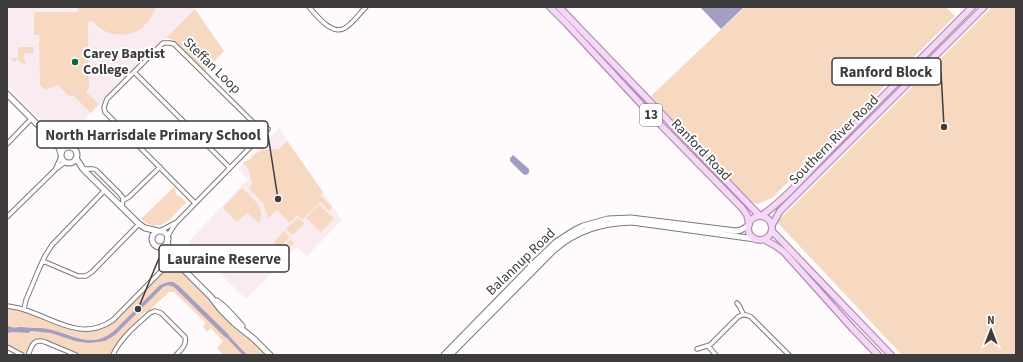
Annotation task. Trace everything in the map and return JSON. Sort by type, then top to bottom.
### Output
[{"type":"main road","name":"Ranford Road","points":[[550,7],[654,118],[742,208],[747,216],[749,224]]},
{"type":"main road","name":"Ranford Road","points":[[559,7],[760,216]]},
{"type":"main road","name":"Southern River Road","points":[[760,216],[783,199],[972,7]]},
{"type":"main road","name":"Southern River Road","points":[[772,228],[780,212],[984,7]]},
{"type":"main road","points":[[749,224],[753,219],[760,216]]},
{"type":"main road","name":"13","points":[[760,216],[769,219],[772,228],[891,355]]},
{"type":"main road","name":"13","points":[[749,224],[748,229],[750,234],[756,239]]},
{"type":"main road","points":[[765,240],[770,236],[772,228]]},
{"type":"main road","points":[[756,239],[765,240],[784,252],[878,355]]},
{"type":"street","points":[[309,7],[324,23],[339,30],[348,26],[366,7]]},
{"type":"street","name":"Steffan Loop","points":[[195,203],[105,112],[104,109],[104,104],[107,99],[162,43],[170,42],[174,44],[266,131],[230,168]]},
{"type":"street","points":[[134,72],[230,168],[176,223],[167,240],[163,245],[159,246]]},
{"type":"street","points":[[7,94],[53,140],[63,161],[72,163],[83,169],[93,168],[120,194],[124,200]]},
{"type":"street","points":[[7,144],[32,118]]},
{"type":"street","points":[[53,140],[67,148],[74,149],[76,158],[83,169],[139,224],[145,228],[162,231],[166,234],[170,253],[173,259],[211,297],[226,308],[252,338],[270,355]]},
{"type":"street","points":[[56,169],[63,150],[67,148]]},
{"type":"street","points":[[72,163],[76,158]]},
{"type":"street","points":[[7,217],[65,162]]},
{"type":"street","points":[[122,208],[124,200],[160,167]]},
{"type":"street","points":[[24,309],[26,300],[43,261],[55,241],[105,190]]},
{"type":"street","name":"Balannup Road","points":[[450,355],[556,242],[583,226],[617,218],[736,231],[741,230],[749,224]]},
{"type":"street","name":"Balannup Road","points":[[444,355],[531,269],[569,239],[578,233],[593,227],[613,223],[632,222],[756,239]]},
{"type":"street","points":[[152,240],[153,234],[176,223]]},
{"type":"street","points":[[43,261],[78,276],[86,276],[92,272],[139,224]]},
{"type":"street","points":[[145,228],[154,244],[170,253]]},
{"type":"street","points":[[7,306],[24,309],[73,328],[85,330],[99,327],[113,320],[173,259]]},
{"type":"street","points":[[737,303],[743,314]]},
{"type":"street","points":[[113,355],[123,340],[150,313],[155,311],[161,312],[185,338],[186,342],[183,348],[176,355]]},
{"type":"street","points":[[698,349],[708,346],[743,314],[751,317],[789,355]]},
{"type":"street","points":[[28,355],[33,344],[40,341],[76,355]]},
{"type":"street","points":[[708,346],[716,355]]},
{"type":"street","points":[[7,347],[22,355]]},
{"type":"shaded area","name":"Carey Baptist College","points":[[7,7],[194,7],[195,9],[66,138],[53,132],[7,85]]},
{"type":"shaded area","points":[[78,7],[156,7],[142,28],[130,34],[123,35],[109,33],[97,26],[93,21],[88,22],[89,87],[86,92],[99,104],[91,113],[73,95],[70,97],[58,85],[45,90],[40,85],[40,39],[39,35],[34,35],[34,14],[36,12],[78,12]]},
{"type":"shaded area","points":[[700,7],[744,7],[721,29]]},
{"type":"shaded area","points":[[745,7],[946,7],[955,16],[772,198],[758,204],[750,202],[651,96]]},
{"type":"shaded area","points":[[992,7],[1016,7],[1016,355],[902,355],[777,222]]},
{"type":"shaded area","points":[[195,9],[224,51],[205,71],[173,40],[166,38]]},
{"type":"shaded area","points":[[18,47],[34,47],[34,53],[25,53],[24,57],[26,62],[24,65],[17,59],[14,62],[11,58],[18,58]]},
{"type":"shaded area","points":[[279,128],[342,220],[307,256],[297,247],[246,299],[188,242],[248,179],[238,169]]},
{"type":"shaded area","points":[[287,141],[323,192],[320,195],[332,207],[329,211],[320,202],[303,219],[297,215],[290,223],[277,210],[269,218],[263,203],[249,189],[252,184],[248,168],[243,163],[249,161],[255,154],[263,150],[279,149]]},
{"type":"shaded area","points":[[513,155],[529,169],[528,174],[523,174],[510,161],[510,158]]},
{"type":"shaded area","points":[[174,187],[176,194],[186,203],[170,219],[165,223],[154,226],[141,219]]},
{"type":"shaded area","points":[[242,188],[260,208],[261,218],[259,223],[247,213],[237,222],[223,208]]},
{"type":"shaded area","points":[[319,204],[326,211],[326,213],[327,212],[334,218],[321,232],[314,226],[314,223],[312,224],[306,218]]},
{"type":"shaded area","points":[[298,218],[304,224],[291,235],[286,229]]},
{"type":"shaded area","points":[[284,231],[290,237],[279,248],[275,244],[275,241]]},
{"type":"shaded area","points":[[290,240],[294,243],[285,253],[281,249]]},
{"type":"shaded area","points":[[173,264],[177,266],[266,355],[223,355],[217,348],[223,341],[211,328],[207,332],[203,327],[206,323],[174,292],[169,292],[147,313],[145,312],[139,318],[139,321],[130,327],[130,330],[116,345],[110,355],[82,355],[39,338],[32,342],[25,353],[22,353],[7,345],[7,308],[35,315],[75,331],[86,332],[97,330],[112,322],[167,267]]},
{"type":"shaded area","points":[[173,282],[179,286],[229,335],[247,355],[243,355],[174,287],[168,285],[163,287],[115,335],[105,341],[88,343],[75,341],[51,333],[31,331],[28,333],[7,333],[7,325],[12,327],[41,328],[87,340],[96,340],[105,337],[115,330],[160,285]]},
{"type":"place","name":"Carey Baptist College","points":[[75,62]]},
{"type":"place","name":"Ranford Block","points":[[944,127]]},
{"type":"place","name":"North Harrisdale Primary School","points":[[278,199]]},
{"type":"place","name":"Lauraine Reserve","points":[[138,309]]}]
